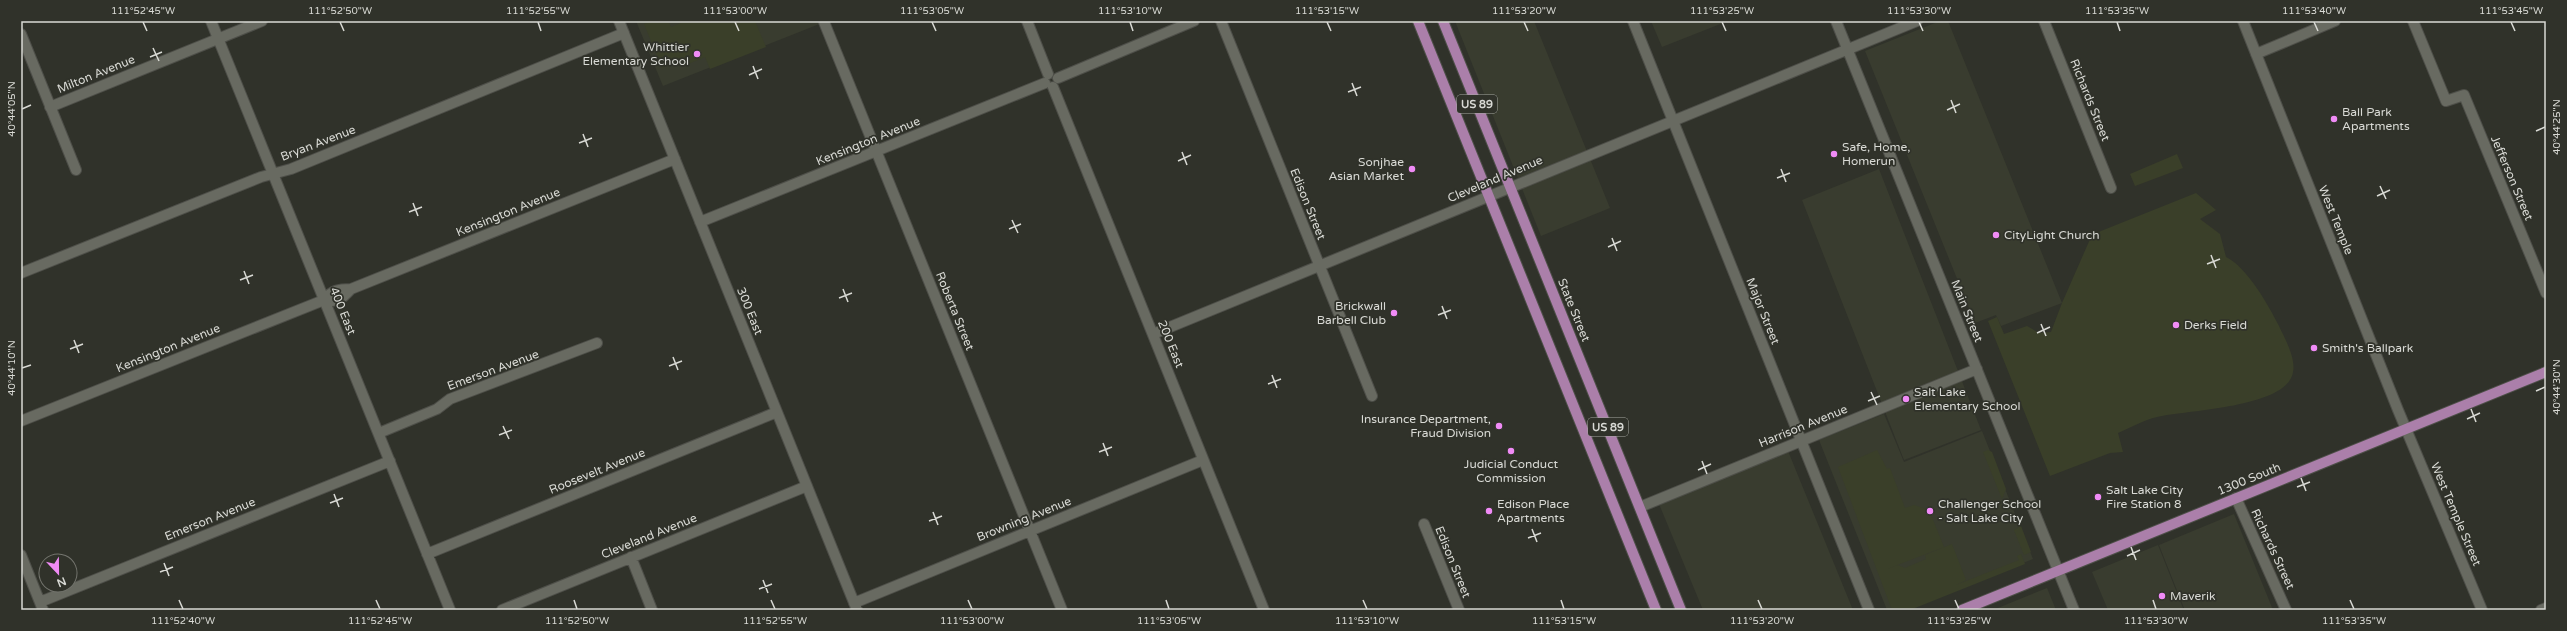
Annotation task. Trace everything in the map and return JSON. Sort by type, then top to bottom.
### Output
[{"type":"main road","name":"US 89","points":[[1418,21],[1656,610]]},
{"type":"main road","name":"State Street","points":[[1443,21],[1681,610]]},
{"type":"main road","name":"1300 South","points":[[1962,610],[2546,372]]},
{"type":"street","name":"400 East","points":[[211,21],[450,610]]},
{"type":"street","name":"Milton Avenue","points":[[50,107],[262,21]]},
{"type":"street","name":"300 East","points":[[619,21],[855,606]]},
{"type":"street","name":"200 East","points":[[1027,21],[1264,610]]},
{"type":"street","name":"Kensington Avenue","points":[[700,222],[1194,21]]},
{"type":"street","name":"Edison Street","points":[[1221,21],[1372,396]]},
{"type":"street","name":"Major Street","points":[[1632,21],[1869,610]]},
{"type":"street","name":"Main Street","points":[[1836,21],[2074,610]]},
{"type":"street","name":"Cleveland Avenue","points":[[1153,334],[1672,120],[1917,21]]},
{"type":"street","name":"Richards Street","points":[[2044,21],[2111,188]]},
{"type":"street","name":"West Temple","points":[[2243,21],[2406,428]]},
{"type":"street","points":[[2256,54],[2335,21]]},
{"type":"street","name":"Jefferson Street","points":[[2413,21],[2446,101],[2464,95],[2546,293]]},
{"type":"street","name":"Roberta Street","points":[[824,22],[1062,610]]},
{"type":"street","name":"Bryan Avenue","points":[[21,273],[273,174],[291,169],[624,33]]},
{"type":"street","points":[[21,34],[76,170]]},
{"type":"street","name":"Kensington Avenue","points":[[21,421],[324,300],[331,292],[339,289],[351,289],[675,158]]},
{"type":"street","name":"Emerson Avenue","points":[[378,433],[437,410],[450,399],[597,343]]},
{"type":"street","name":"Harrison Avenue","points":[[1640,508],[1976,369]]},
{"type":"street","name":"Roosevelt Avenue","points":[[427,554],[777,412]]},
{"type":"street","name":"West Temple Street","points":[[2406,428],[2482,610]]},
{"type":"street","name":"Browning Avenue","points":[[855,606],[1030,531],[1203,460]]},
{"type":"street","name":"Emerson Avenue","points":[[42,606],[390,461]]},
{"type":"street","name":"Cleveland Avenue","points":[[502,610],[807,486]]},
{"type":"street","name":"Richards Street","points":[[2236,498],[2286,610]]},
{"type":"street","name":"Edison Street","points":[[1424,524],[1459,610]]},
{"type":"street","points":[[21,555],[42,606]]},
{"type":"street","points":[[631,558],[652,610]]},
{"type":"street","points":[[2541,610],[2546,608]]},
{"type":"shaded area","name":"Whittier Elementary School","points":[[636,21],[827,21],[663,86]]},
{"type":"shaded area","points":[[1455,21],[1534,21],[1610,208],[1541,236]]},
{"type":"shaded area","points":[[1651,21],[1728,21],[1662,47]]},
{"type":"shaded area","points":[[1940,21],[1948,21],[2062,303],[2001,326],[1996,315],[1975,323],[1865,51]]},
{"type":"shaded area","points":[[1879,169],[1981,430],[1904,460],[1802,200]]},
{"type":"shaded area","name":"Challenger School - Salt Lake City","points":[[1884,414],[1904,462],[1982,431],[2033,559],[1907,610],[1887,610],[1819,440]]},
{"type":"shaded area","points":[[1788,451],[1853,610],[1703,610],[1659,504]]},
{"type":"shaded area","points":[[2234,514],[2273,610],[2179,610],[2184,608],[2159,545]]},
{"type":"shaded area","points":[[2158,545],[2183,608],[2178,610],[2108,610],[2092,572]]},
{"type":"shaded area","points":[[2047,588],[2056,610],[1993,610]]},
{"type":"green space","name":"Whittier Elementary School","points":[[652,21],[668,21],[671,27],[686,21],[755,21],[766,47],[710,69],[705,57],[686,65],[683,59],[662,68],[644,24]]},
{"type":"green space","points":[[2177,154],[2183,168],[2135,186],[2130,174]]},
{"type":"green space","name":"Derks Field","points":[[2196,193],[2216,210],[2200,219],[2220,234],[2226,257],[2242,269],[2257,288],[2279,326],[2289,349],[2294,367],[2287,384],[2274,393],[2255,400],[2147,420],[2118,433],[2123,452],[2110,453],[2050,476],[1988,321],[1997,317],[2004,334],[2027,326],[2039,333],[2051,332],[2091,237],[2101,231]]},
{"type":"green space","points":[[1877,450],[1887,469],[1890,468],[1905,508],[1914,505],[1929,510],[1944,547],[1887,569],[1898,565],[1905,568],[1926,559],[1925,555],[1952,544],[1966,580],[1956,585],[2019,560],[2017,556],[2021,554],[2025,564],[1910,610],[1892,610],[1838,467]]},
{"type":"green space","points":[[1988,450],[1992,452],[2006,489],[2002,499],[1983,452]]},
{"type":"green space","points":[[2021,526],[2031,552],[2024,555],[2014,530]]},
{"type":"place","name":"Whittier Elementary School","points":[[697,54]]},
{"type":"place","name":"Ball Park Apartments","points":[[2334,119]]},
{"type":"place","name":"Safe, Home, Homerun","points":[[1834,154]]},
{"type":"place","name":"Sonjhae Asian Market","points":[[1412,169]]},
{"type":"place","name":"CityLight Church","points":[[1996,235]]},
{"type":"place","name":"Brickwall Barbell Club","points":[[1394,313]]},
{"type":"place","name":"Derks Field","points":[[2176,325]]},
{"type":"place","name":"Smith's Ballpark","points":[[2314,348]]},
{"type":"place","name":"Salt Lake Elementary School","points":[[1906,399]]},
{"type":"place","name":"Insurance Department, Fraud Division","points":[[1499,426]]},
{"type":"place","name":"Judicial Conduct Commission","points":[[1511,451]]},
{"type":"place","name":"Salt Lake City Fire Station 8","points":[[2098,497]]},
{"type":"place","name":"Edison Place Apartments","points":[[1489,511]]},
{"type":"place","name":"Challenger School - Salt Lake City","points":[[1930,511]]},
{"type":"place","name":"Maverik","points":[[2162,596]]}]
